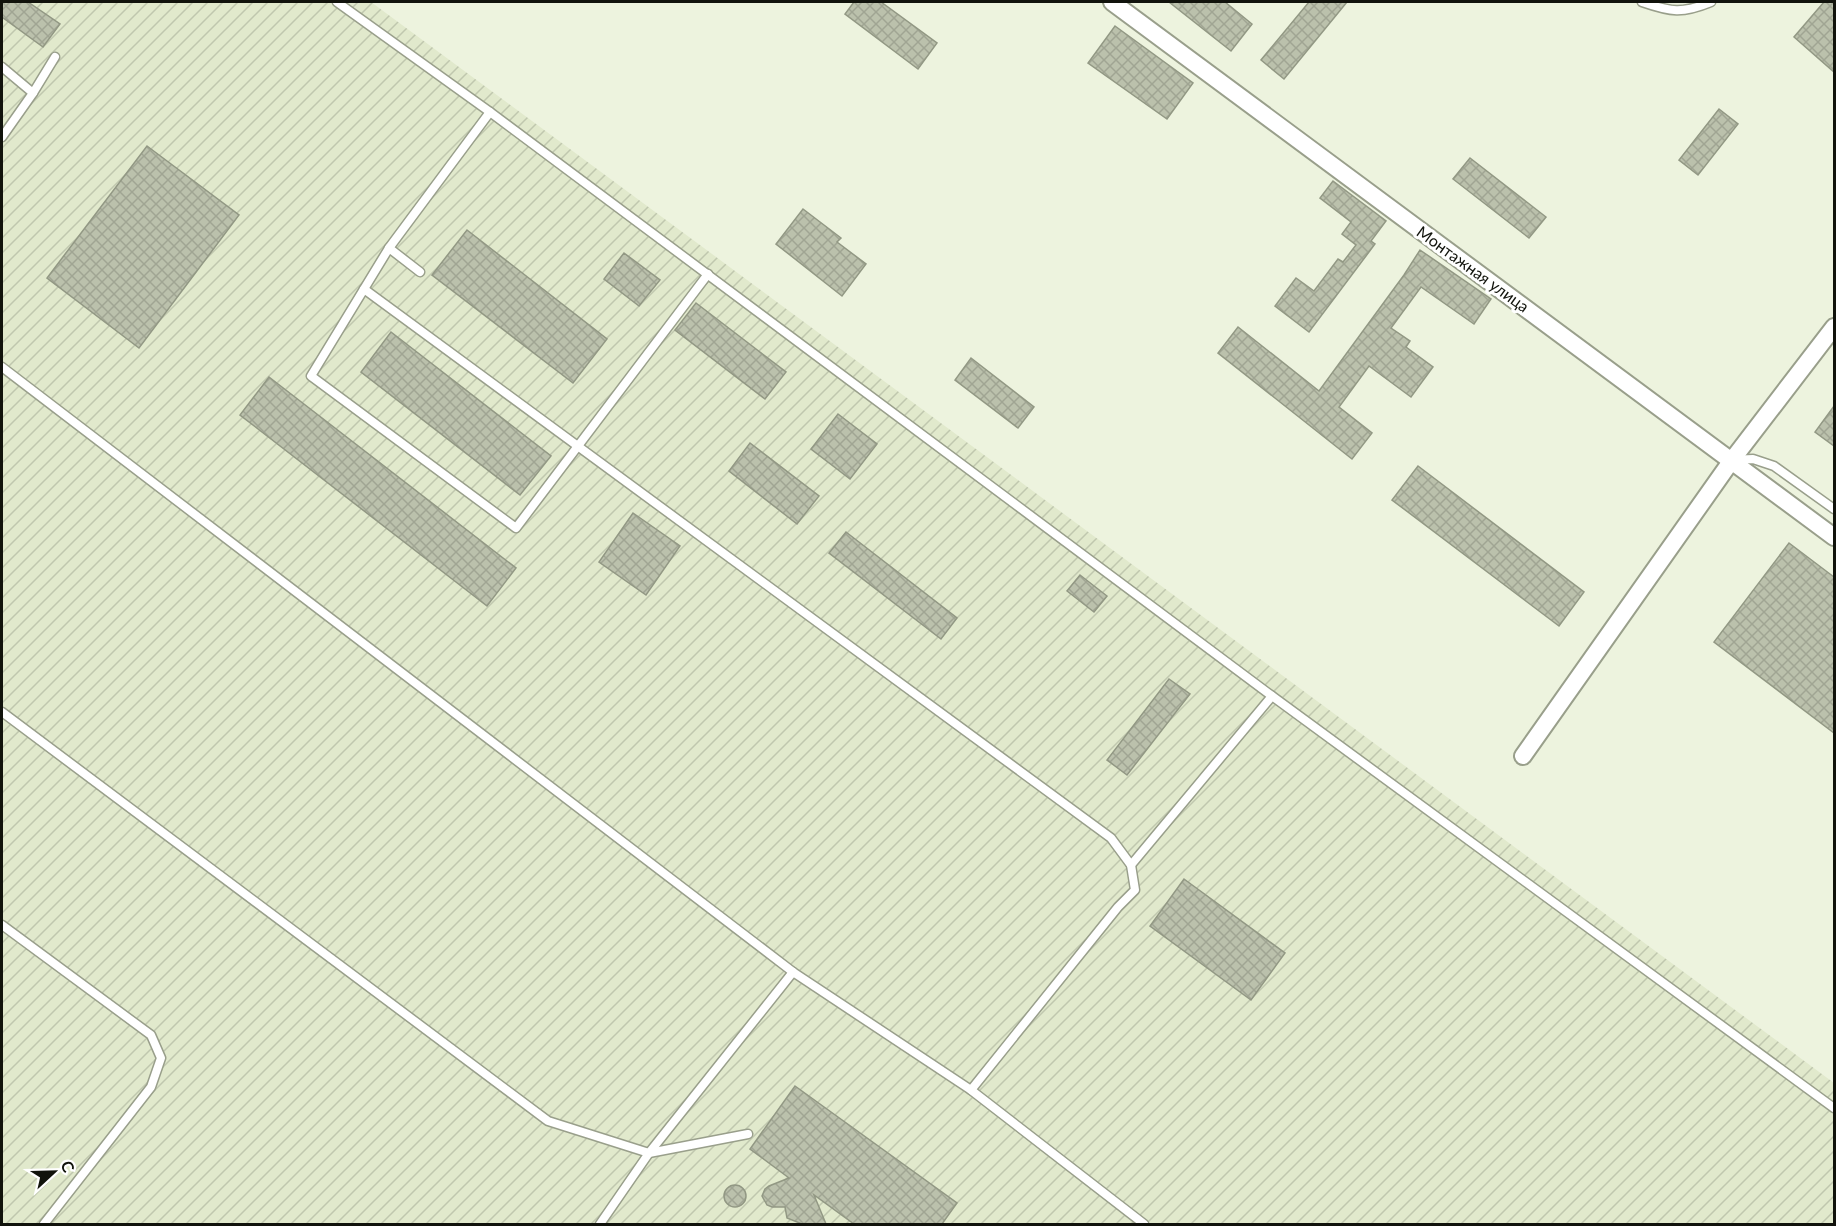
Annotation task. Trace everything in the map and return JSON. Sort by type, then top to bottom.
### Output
[{"type":"street","name":"Монтажная улица","points":[[1112,2],[1834,537]]},
{"type":"street","points":[[1524,756],[1732,460],[1834,327]]},
{"type":"lane","points":[[337,2],[490,112],[1272,696],[1834,1108]]},
{"type":"lane","points":[[1642,2],[1669,11],[1691,10],[1711,2]]},
{"type":"lane","points":[[2,137],[55,57]]},
{"type":"lane","points":[[2,67],[33,93]]},
{"type":"lane","points":[[490,112],[389,248],[311,376],[516,528],[708,274]]},
{"type":"lane","points":[[389,248],[420,272]]},
{"type":"lane","points":[[364,289],[1111,838],[1131,865],[1135,890],[1118,907],[971,1090]]},
{"type":"lane","points":[[2,367],[793,972],[971,1090],[1144,1224]]},
{"type":"lane","points":[[1732,460],[1753,459],[1774,466],[1834,509]]},
{"type":"lane","points":[[1131,865],[1272,696]]},
{"type":"lane","points":[[2,712],[548,1121],[649,1153],[748,1134]]},
{"type":"lane","points":[[2,925],[151,1035],[161,1058],[151,1087],[44,1224]]},
{"type":"lane","points":[[600,1224],[649,1153],[793,972]]},
{"type":"shaded area","points":[[2,2],[371,2],[1834,1083],[1834,1224],[2,1224]]},
{"type":"building","points":[[2,2],[28,2],[60,24],[43,47],[2,17]]},
{"type":"building","points":[[854,2],[881,2],[937,43],[918,69],[845,14]]},
{"type":"building","points":[[1169,2],[1225,2],[1252,24],[1231,51]]},
{"type":"building","points":[[1309,2],[1347,2],[1284,79],[1261,60]]},
{"type":"building","points":[[1824,2],[1834,2],[1834,72],[1794,37]]},
{"type":"building","points":[[1115,26],[1193,83],[1167,119],[1088,63]]},
{"type":"building","points":[[1719,109],[1738,124],[1698,175],[1679,160]]},
{"type":"building","points":[[147,146],[239,215],[139,348],[47,278]]},
{"type":"building","points":[[1470,158],[1546,217],[1529,238],[1453,179]]},
{"type":"building","points":[[1333,181],[1386,221],[1371,241],[1375,244],[1309,332],[1275,306],[1296,278],[1314,291],[1338,259],[1343,262],[1356,245],[1342,234],[1351,222],[1320,198]]},
{"type":"building","points":[[803,209],[841,238],[837,242],[866,264],[842,296],[776,244]]},
{"type":"building","points":[[467,230],[607,339],[573,383],[432,275]]},
{"type":"building","points":[[1420,250],[1491,299],[1474,324],[1421,287],[1391,328],[1410,341],[1406,347],[1433,367],[1411,397],[1369,366],[1339,407],[1372,433],[1352,459],[1218,353],[1238,327],[1319,391]]},
{"type":"building","points":[[624,253],[660,280],[639,306],[604,279]]},
{"type":"building","points":[[696,303],[786,372],[765,399],[675,330]]},
{"type":"building","points":[[391,332],[551,456],[520,495],[361,372]]},
{"type":"building","points":[[971,358],[1034,407],[1018,428],[955,380]]},
{"type":"building","points":[[269,377],[516,568],[487,606],[240,415]]},
{"type":"building","points":[[1834,406],[1834,446],[1815,432]]},
{"type":"building","points":[[838,414],[877,444],[850,479],[811,449]]},
{"type":"building","points":[[750,443],[819,496],[797,524],[729,471]]},
{"type":"building","points":[[1418,466],[1584,592],[1559,626],[1392,500]]},
{"type":"building","points":[[633,513],[680,546],[646,595],[599,562]]},
{"type":"building","points":[[846,532],[957,618],[941,639],[829,553]]},
{"type":"building","points":[[1789,543],[1834,577],[1834,733],[1714,642]]},
{"type":"building","points":[[1080,575],[1107,596],[1094,612],[1067,591]]},
{"type":"building","points":[[1169,679],[1190,694],[1127,775],[1107,760]]},
{"type":"building","points":[[1184,879],[1285,953],[1251,1000],[1150,926]]},
{"type":"building","points":[[795,1086],[957,1203],[942,1224],[854,1224],[814,1195],[826,1224],[802,1224],[787,1218],[785,1207],[767,1205],[762,1196],[765,1189],[789,1178],[750,1149]]},
{"type":"building","points":[[735,1185],[743,1188],[746,1196],[743,1204],[735,1207],[727,1204],[724,1196],[727,1188]]}]
